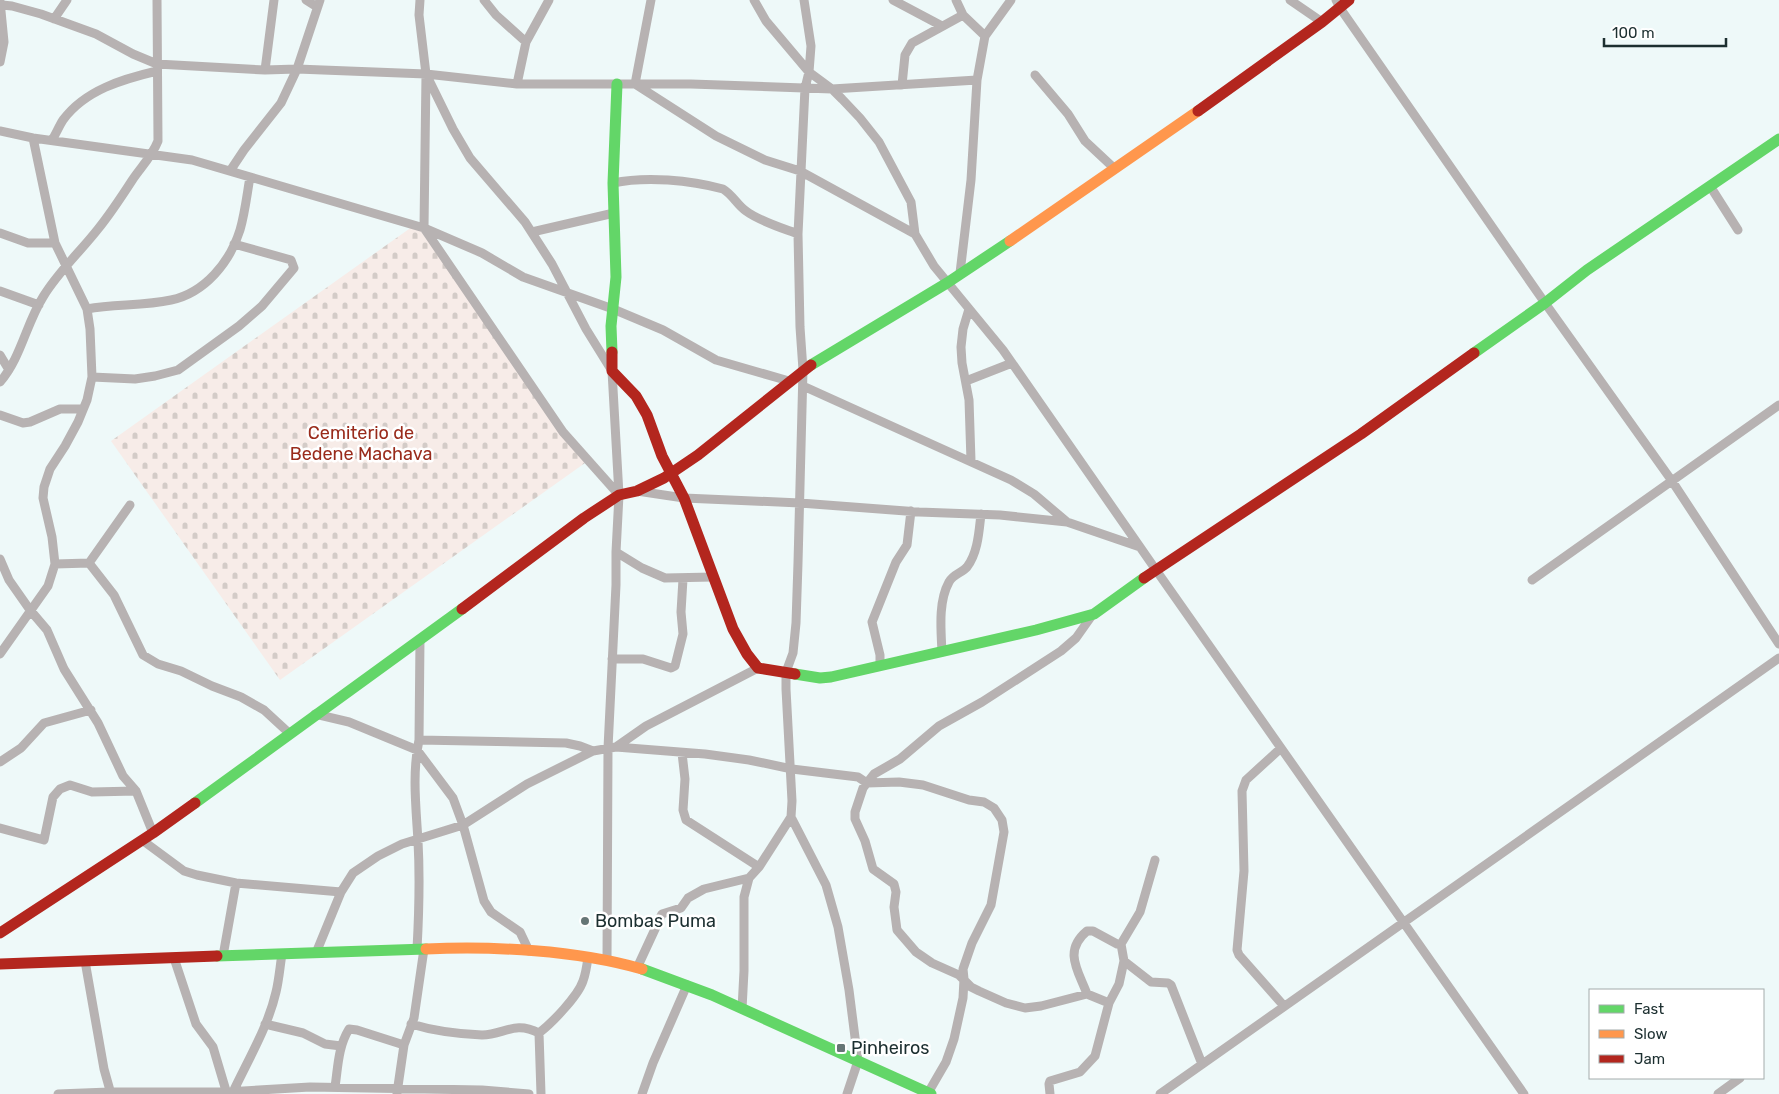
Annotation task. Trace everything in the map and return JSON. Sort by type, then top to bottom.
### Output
[{"type":"street","points":[[54,19],[67,0]]},
{"type":"street","points":[[0,382],[15,360],[33,314],[53,282],[99,228],[153,154],[158,141],[157,0]]},
{"type":"street","points":[[265,70],[274,0]]},
{"type":"street","points":[[230,171],[281,102],[297,69],[318,4],[306,0]]},
{"type":"street","points":[[420,0],[419,15],[426,74],[424,228],[563,432],[619,495]]},
{"type":"street","points":[[484,0],[496,15],[526,42]]},
{"type":"street","points":[[518,84],[526,42],[549,0]]},
{"type":"street","points":[[635,84],[651,0]]},
{"type":"street","points":[[754,0],[766,21],[809,72],[832,89],[860,118],[879,142],[911,202],[915,234],[934,266],[1012,363],[1524,1094]]},
{"type":"street","points":[[742,1009],[744,897],[749,878],[759,867],[791,817],[792,801],[792,769],[787,730],[786,672],[793,653],[796,623],[800,503],[803,370],[798,234],[805,88],[809,72],[810,46],[804,0]]},
{"type":"street","points":[[893,0],[942,26]]},
{"type":"street","points":[[956,0],[963,15],[985,36]]},
{"type":"street","points":[[960,273],[971,180],[976,80],[985,36],[1011,0]]},
{"type":"street","points":[[1290,0],[1322,22]]},
{"type":"street","points":[[0,933],[153,833],[584,518],[619,495],[637,491],[670,474],[698,455],[803,370],[947,283],[1218,98],[1322,22],[1338,4],[1349,0]]},
{"type":"street","points":[[0,62],[4,42],[1,2],[96,34],[157,68]]},
{"type":"street","points":[[1338,4],[1545,303],[1672,481],[1779,644]]},
{"type":"street","points":[[902,85],[905,54],[908,48],[963,15]]},
{"type":"street","points":[[52,140],[63,120],[92,93],[110,84],[157,68],[297,69],[426,74],[518,84],[635,84],[832,89],[976,80]]},
{"type":"street","points":[[426,74],[453,129],[470,158],[532,232],[552,264],[586,329],[612,371],[636,396],[647,415],[653,436],[670,474],[684,498],[734,629],[747,654],[758,668]]},
{"type":"street","points":[[1035,75],[1068,114],[1085,141],[1115,169]]},
{"type":"street","points":[[607,960],[612,659],[619,495],[611,326],[616,277],[613,183],[617,84]]},
{"type":"street","points":[[635,84],[716,136],[765,160],[800,172],[915,234]]},
{"type":"street","points":[[0,131],[33,138],[192,160],[424,228],[482,253],[523,277],[613,308],[663,330],[716,360],[790,382]]},
{"type":"street","points":[[0,654],[48,586],[55,564],[52,537],[43,498],[44,487],[50,469],[65,446],[83,409],[92,377],[87,309],[55,243],[33,138]]},
{"type":"street","points":[[612,748],[646,726],[758,668],[820,678],[942,652],[1094,614],[1121,593],[1361,434],[1545,303],[1587,270],[1779,139]]},
{"type":"street","points":[[87,309],[172,300],[192,293],[207,283],[227,258],[240,230],[250,177]]},
{"type":"street","points":[[613,183],[642,179],[681,182],[723,189],[730,193],[753,216],[798,234]]},
{"type":"street","points":[[1710,186],[1738,230]]},
{"type":"street","points":[[532,232],[614,213]]},
{"type":"street","points":[[0,233],[28,243],[55,243]]},
{"type":"street","points":[[92,377],[135,379],[178,370],[239,326],[262,306],[294,268],[291,260],[234,244]]},
{"type":"street","points":[[0,291],[39,304]]},
{"type":"street","points":[[968,309],[961,347],[969,400],[971,461]]},
{"type":"street","points":[[0,355],[9,370]]},
{"type":"street","points":[[966,381],[1012,363]]},
{"type":"street","points":[[803,386],[1011,480],[1034,494],[1067,522]]},
{"type":"street","points":[[1532,580],[1779,405]]},
{"type":"street","points":[[0,415],[23,423],[30,422],[60,409],[83,409]]},
{"type":"street","points":[[637,491],[684,498],[981,514],[1067,522],[1140,547]]},
{"type":"street","points":[[90,562],[130,505]]},
{"type":"street","points":[[880,665],[880,656],[872,622],[896,562],[907,545],[911,511]]},
{"type":"street","points":[[942,652],[942,616],[946,592],[950,581],[969,565],[976,549],[981,514]]},
{"type":"street","points":[[616,552],[642,568],[665,578],[713,577]]},
{"type":"street","points":[[0,561],[9,580],[47,630],[64,670],[91,710],[123,776],[136,791],[153,833]]},
{"type":"street","points":[[55,564],[90,562]]},
{"type":"street","points":[[90,562],[114,595],[143,655],[158,664],[181,671],[212,686],[241,696],[264,710],[290,733]]},
{"type":"street","points":[[612,659],[643,660],[671,668],[675,666],[683,634],[681,612],[683,579]]},
{"type":"street","points":[[1094,614],[1076,638],[1060,651],[982,702],[939,726],[900,759],[874,774],[862,788],[855,812],[873,869],[894,884],[897,930],[921,956],[932,964],[959,975],[971,987],[1006,1003],[1025,1008],[1041,1006],[1087,994],[1110,1003]]},
{"type":"street","points":[[398,1092],[404,1045],[412,1024],[420,949],[420,894],[415,804],[419,740],[420,639]]},
{"type":"street","points":[[1160,1094],[1403,921],[1779,658]]},
{"type":"street","points":[[0,762],[21,748],[44,723],[91,710]]},
{"type":"street","points":[[315,714],[349,722],[417,750],[452,798],[463,825],[484,901],[491,912],[520,932],[529,952]]},
{"type":"street","points":[[419,740],[566,743],[593,751]]},
{"type":"street","points":[[0,964],[316,953],[420,949],[529,952],[588,957],[637,968],[686,985],[930,1093],[946,1062],[954,1039],[963,998],[964,979],[962,969],[967,954],[991,905],[1002,848],[1004,832],[1002,820],[994,808],[984,802],[969,800],[923,786],[899,782],[867,783],[858,777],[792,769],[749,760],[612,748],[593,751],[527,784],[463,825],[402,844],[378,856],[353,873],[341,892],[316,953]]},
{"type":"street","points":[[1281,748],[1246,780],[1242,791],[1244,872],[1237,950],[1239,955],[1284,1006]]},
{"type":"street","points":[[682,753],[686,820],[759,867]]},
{"type":"street","points":[[0,828],[44,840],[53,797],[56,792],[65,786],[74,786],[97,792],[136,791]]},
{"type":"street","points":[[791,817],[826,885],[838,927],[850,990],[858,1061],[847,1094]]},
{"type":"street","points":[[142,840],[184,870],[236,883],[341,892]]},
{"type":"street","points":[[1050,1094],[1050,1081],[1080,1072],[1095,1056],[1110,1003],[1119,984],[1124,961],[1121,944],[1140,912],[1155,860]]},
{"type":"street","points":[[637,968],[662,914],[680,908],[688,898],[704,889],[749,878]]},
{"type":"street","points":[[223,956],[236,883]]},
{"type":"street","points":[[1087,994],[1074,960],[1074,945],[1087,931],[1093,931],[1116,944],[1121,944]]},
{"type":"street","points":[[229,1093],[265,1024],[276,992],[282,954]]},
{"type":"street","points":[[541,1094],[539,1032],[574,998],[583,981],[588,957]]},
{"type":"street","points":[[174,958],[196,1024],[213,1047],[229,1093]]},
{"type":"street","points":[[84,961],[110,1093]]},
{"type":"street","points":[[1124,961],[1146,979],[1155,983],[1168,983],[1171,985],[1202,1064]]},
{"type":"street","points":[[642,1094],[659,1047],[686,985]]},
{"type":"street","points":[[265,1024],[303,1033],[325,1044],[341,1046]]},
{"type":"street","points":[[412,1024],[432,1030],[453,1033],[491,1034],[515,1027],[529,1028],[539,1032]]},
{"type":"street","points":[[335,1087],[341,1046],[348,1029],[357,1030],[404,1045]]},
{"type":"street","points":[[1718,1094],[1739,1079]]},
{"type":"street","points":[[58,1094],[229,1093],[310,1087],[398,1092],[482,1090],[529,1094]]},
{"type":"green space","name":"Cemiterio de Bedene Machava","points":[[416,224],[585,463],[280,680],[111,441]]},
{"type":"traffic: fast","points":[[612,352],[611,326],[616,277],[613,183],[617,84]]},
{"type":"traffic: fast","points":[[1474,353],[1545,303],[1587,270],[1779,139]]},
{"type":"traffic: fast","points":[[811,365],[947,283],[1010,241]]},
{"type":"traffic: fast","points":[[795,674],[820,678],[831,677],[1036,630],[1094,614],[1144,578]]},
{"type":"traffic: fast","points":[[195,803],[462,609]]},
{"type":"traffic: fast","points":[[217,956],[426,949]]},
{"type":"traffic: fast","points":[[642,969],[712,995],[931,1094]]},
{"type":"traffic: slow","points":[[1010,241],[1198,111]]},
{"type":"traffic: slow","points":[[426,949],[479,948],[535,951],[590,957],[642,969]]},
{"type":"traffic: jam","points":[[1198,111],[1322,22],[1349,0]]},
{"type":"traffic: jam","points":[[612,352],[612,371],[636,396],[647,415],[662,456],[684,498],[733,629],[747,654],[758,668],[795,674]]},
{"type":"traffic: jam","points":[[1144,578],[1361,434],[1474,353]]},
{"type":"traffic: jam","points":[[462,609],[584,518],[619,495],[637,491],[664,478],[698,455],[811,365]]},
{"type":"traffic: jam","points":[[0,933],[153,833],[195,803]]},
{"type":"traffic: jam","points":[[0,964],[217,956]]},
{"type":"place","name":"Bombas Puma","points":[[585,921]]},
{"type":"place","name":"Pinheiros","points":[[841,1048]]}]
